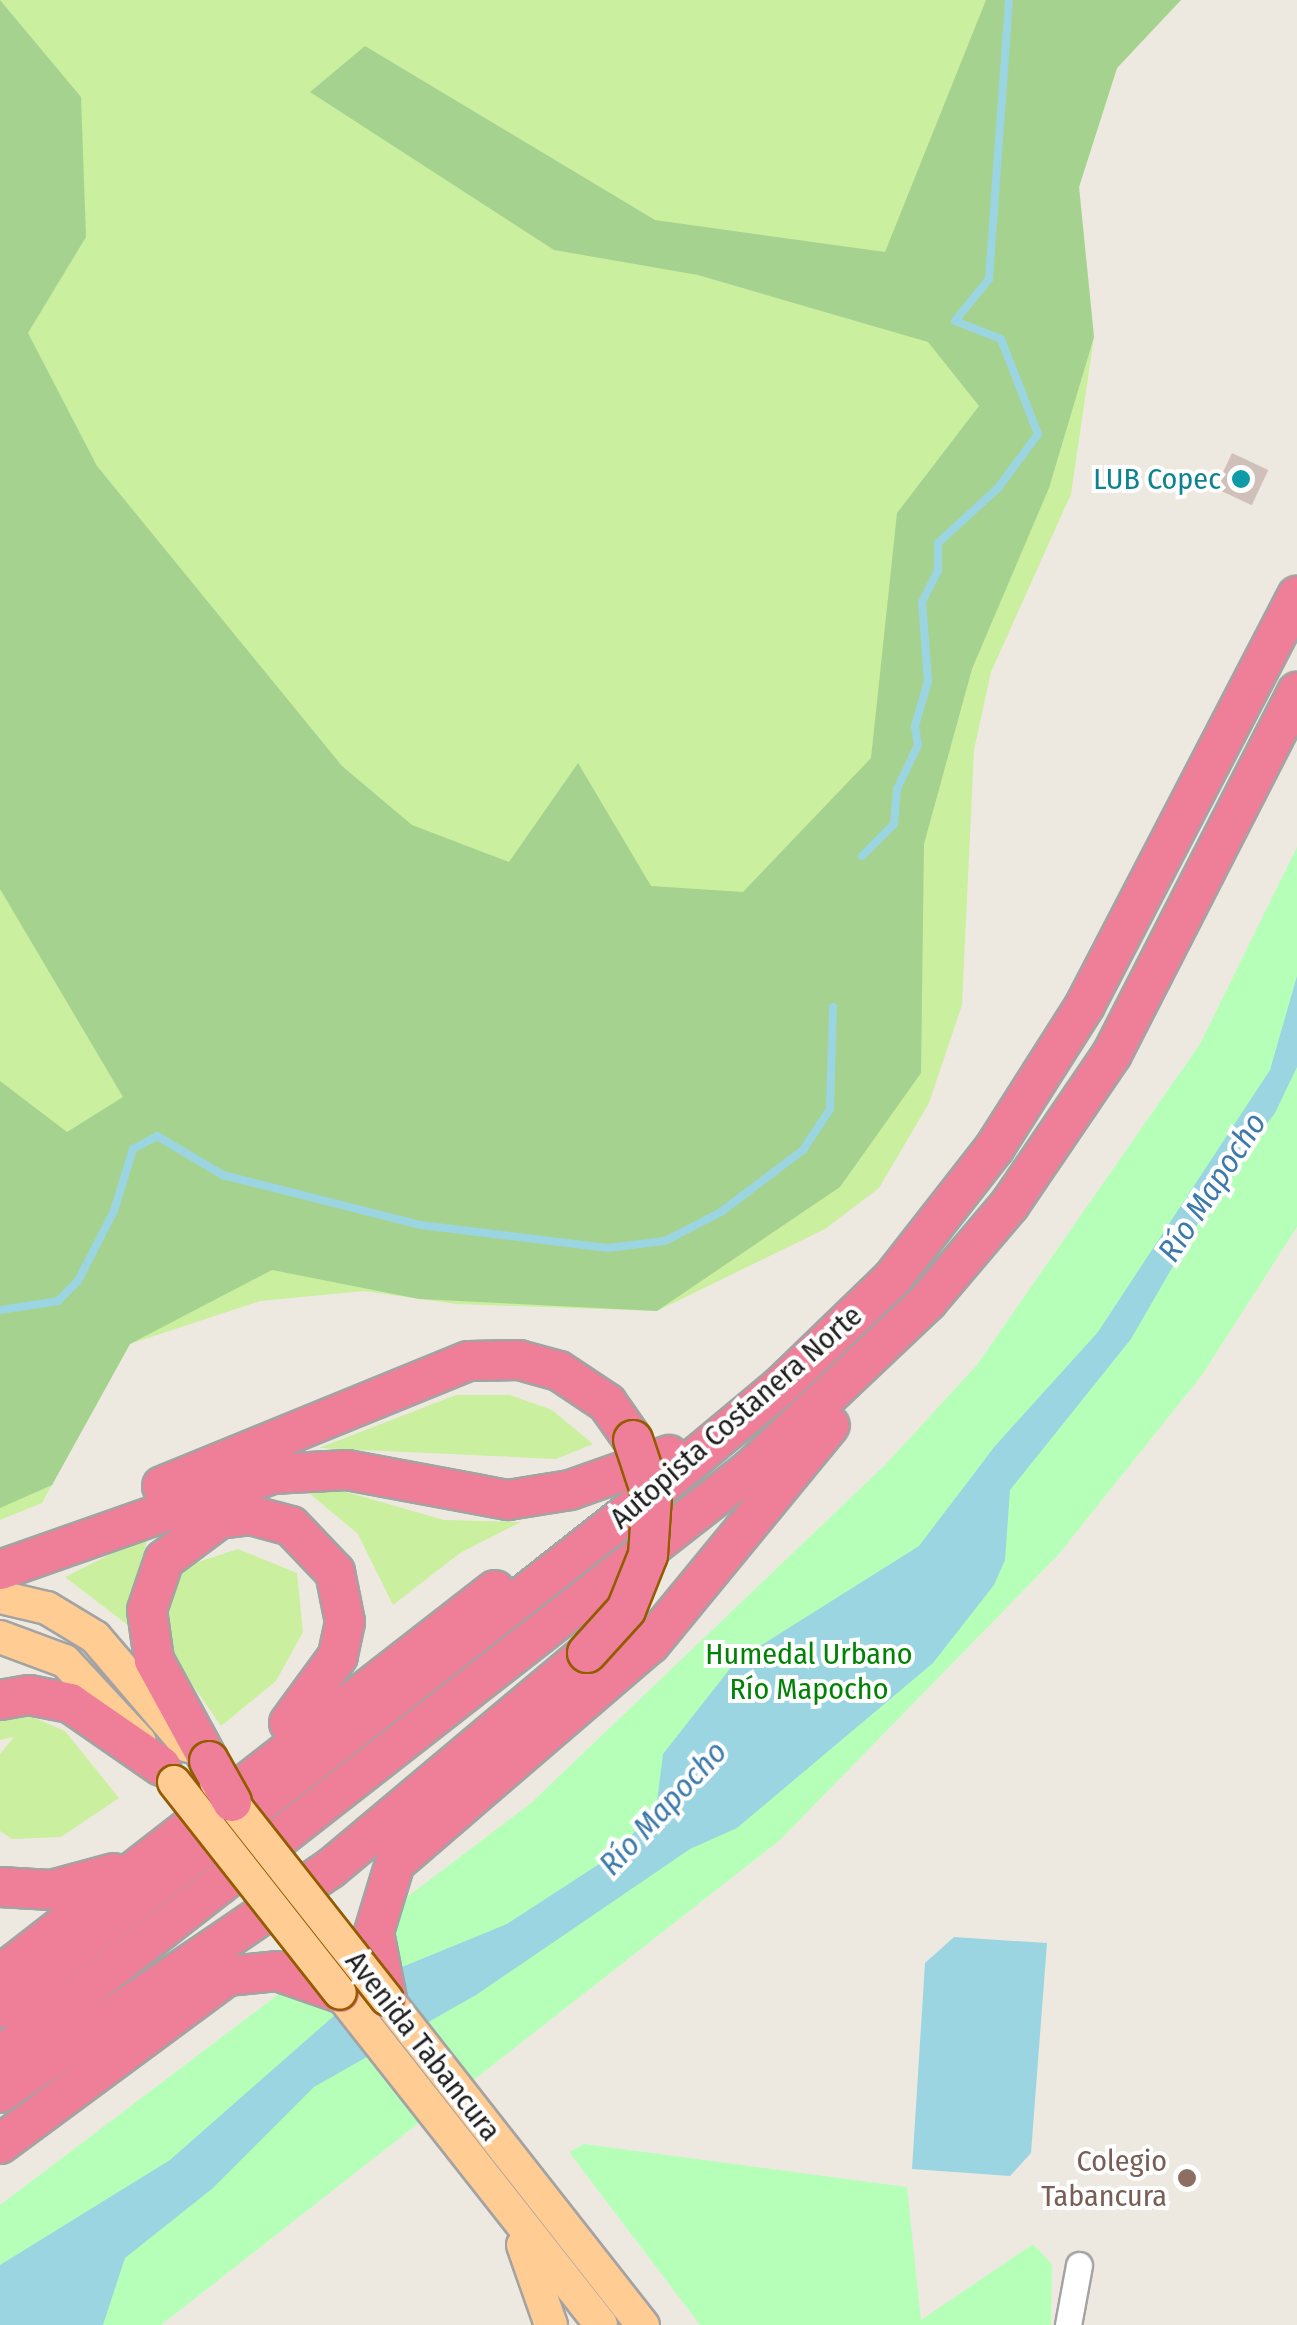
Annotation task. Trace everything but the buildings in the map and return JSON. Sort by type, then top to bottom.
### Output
[{"type":"highway","name":"Autopista Costanera Norte","points":[[0,2008],[637,1506],[739,1421],[892,1279],[1020,1112],[1117,948],[1297,596]]},
{"type":"highway","name":"Autopista Costanera Norte","points":[[0,2056],[701,1510],[882,1349],[1010,1204],[1112,1054],[1297,692]]},
{"type":"highway","points":[[387,1999],[374,1932],[388,1874],[611,1682],[685,1605],[882,1349]]},
{"type":"highway","points":[[0,1557],[469,1361],[518,1360],[560,1371],[607,1403],[634,1440],[652,1497],[646,1565],[626,1610],[587,1653],[330,1869],[0,2093]]},
{"type":"highway","points":[[0,1570],[272,1474],[348,1470],[466,1496],[534,1498],[638,1468],[739,1421]]},
{"type":"highway","points":[[0,1975],[152,1854],[240,1791],[473,1604],[637,1506]]},
{"type":"highway","points":[[234,1516],[278,1520],[327,1557],[345,1622],[330,1672],[240,1791],[206,1764],[154,1660],[150,1593],[164,1560],[205,1525],[234,1516]]},
{"type":"highway","points":[[0,1700],[29,1695],[70,1703],[168,1774]]},
{"type":"highway","points":[[0,1887],[77,1887],[152,1854]]},
{"type":"highway","points":[[0,2144],[117,2055],[238,1972],[277,1971],[340,1993]]},
{"type":"main road","points":[[0,1597],[47,1608],[94,1637],[206,1764]]},
{"type":"main road","name":"Avenida Tabancura","points":[[0,1637],[65,1661],[168,1774],[387,1999],[643,2325]]},
{"type":"main road","name":"Avenida Tabancura","points":[[240,1791],[276,1886],[340,1993],[601,2325]]},
{"type":"main road","points":[[505,2204],[550,2325]]},
{"type":"street","points":[[1068,2325],[1079,2265]]},
{"type":"green space","points":[[0,0],[1181,0],[1117,68],[1079,187],[1094,337],[1071,494],[991,672],[974,750],[962,1005],[929,1103],[879,1188],[825,1229],[657,1311],[456,1304],[364,1291],[260,1301],[130,1344],[42,1503],[0,1520]]},
{"type":"green space","points":[[0,0],[81,97],[86,237],[28,333],[97,466],[342,766],[412,825],[509,862],[578,763],[651,886],[743,892],[871,758],[897,513],[979,406],[928,342],[698,275],[554,250],[310,92],[365,46],[655,220],[885,252],[986,0],[1181,0],[1117,68],[1079,187],[1094,337],[1049,488],[972,669],[924,844],[921,1073],[840,1187],[657,1311],[419,1299],[272,1270],[130,1344],[52,1485],[0,1508],[0,1081],[67,1132],[123,1097],[0,889]]},
{"type":"green space","name":"Humedal Urbano Río Mapocho","points":[[1297,847],[1297,1227],[1202,1375],[1058,1555],[780,1840],[161,2325],[0,2325],[0,2205],[531,1803],[885,1465],[976,1366],[1200,1044]]},
{"type":"green space","points":[[456,1395],[510,1395],[552,1410],[593,1444],[556,1459],[319,1448]]},
{"type":"green space","points":[[322,1485],[444,1520],[521,1522],[460,1553],[393,1605],[358,1534],[303,1488]]},
{"type":"green space","points":[[139,1540],[147,1541],[131,1593],[133,1629],[65,1577]]},
{"type":"green space","points":[[238,1549],[297,1573],[303,1632],[276,1681],[221,1726],[166,1646],[162,1613],[177,1569]]},
{"type":"green space","points":[[23,1713],[65,1731],[119,1798],[61,1837],[12,1839],[0,1831],[0,1754],[14,1737],[0,1740],[0,1718]]},
{"type":"green space","points":[[584,2144],[907,2187],[921,2320],[1033,2244],[1052,2264],[1051,2325],[700,2325],[569,2152]]},
{"type":"water","name":"Río Mapocho","points":[[1297,976],[1297,1067],[1275,1113],[1213,1197],[1131,1339],[1010,1490],[1005,1560],[994,1585],[933,1663],[737,1828],[690,1849],[476,1995],[314,2087],[213,2188],[125,2258],[103,2325],[0,2325],[0,2265],[170,2160],[336,2014],[402,1967],[507,1924],[610,1857],[656,1810],[663,1754],[736,1661],[919,1546],[995,1446],[1098,1332],[1270,1070]]},
{"type":"water","points":[[954,1937],[1047,1943],[1031,2153],[1010,2176],[912,2169],[925,1963]]},
{"type":"waterway","points":[[862,856],[894,824],[897,789],[918,745],[915,726],[928,681],[922,602],[938,571],[938,543],[998,488],[1038,434],[1001,339],[955,321],[989,279],[1009,0]]},
{"type":"waterway","points":[[0,1310],[58,1301],[78,1281],[114,1211],[133,1149],[157,1136],[223,1175],[420,1225],[608,1248],[665,1241],[721,1212],[803,1150],[830,1109],[833,1007]]},
{"type":"place","name":"LUB Copec","points":[[1241,479]]},
{"type":"place","name":"Colegio Tabancura","points":[[1187,2178]]}]
